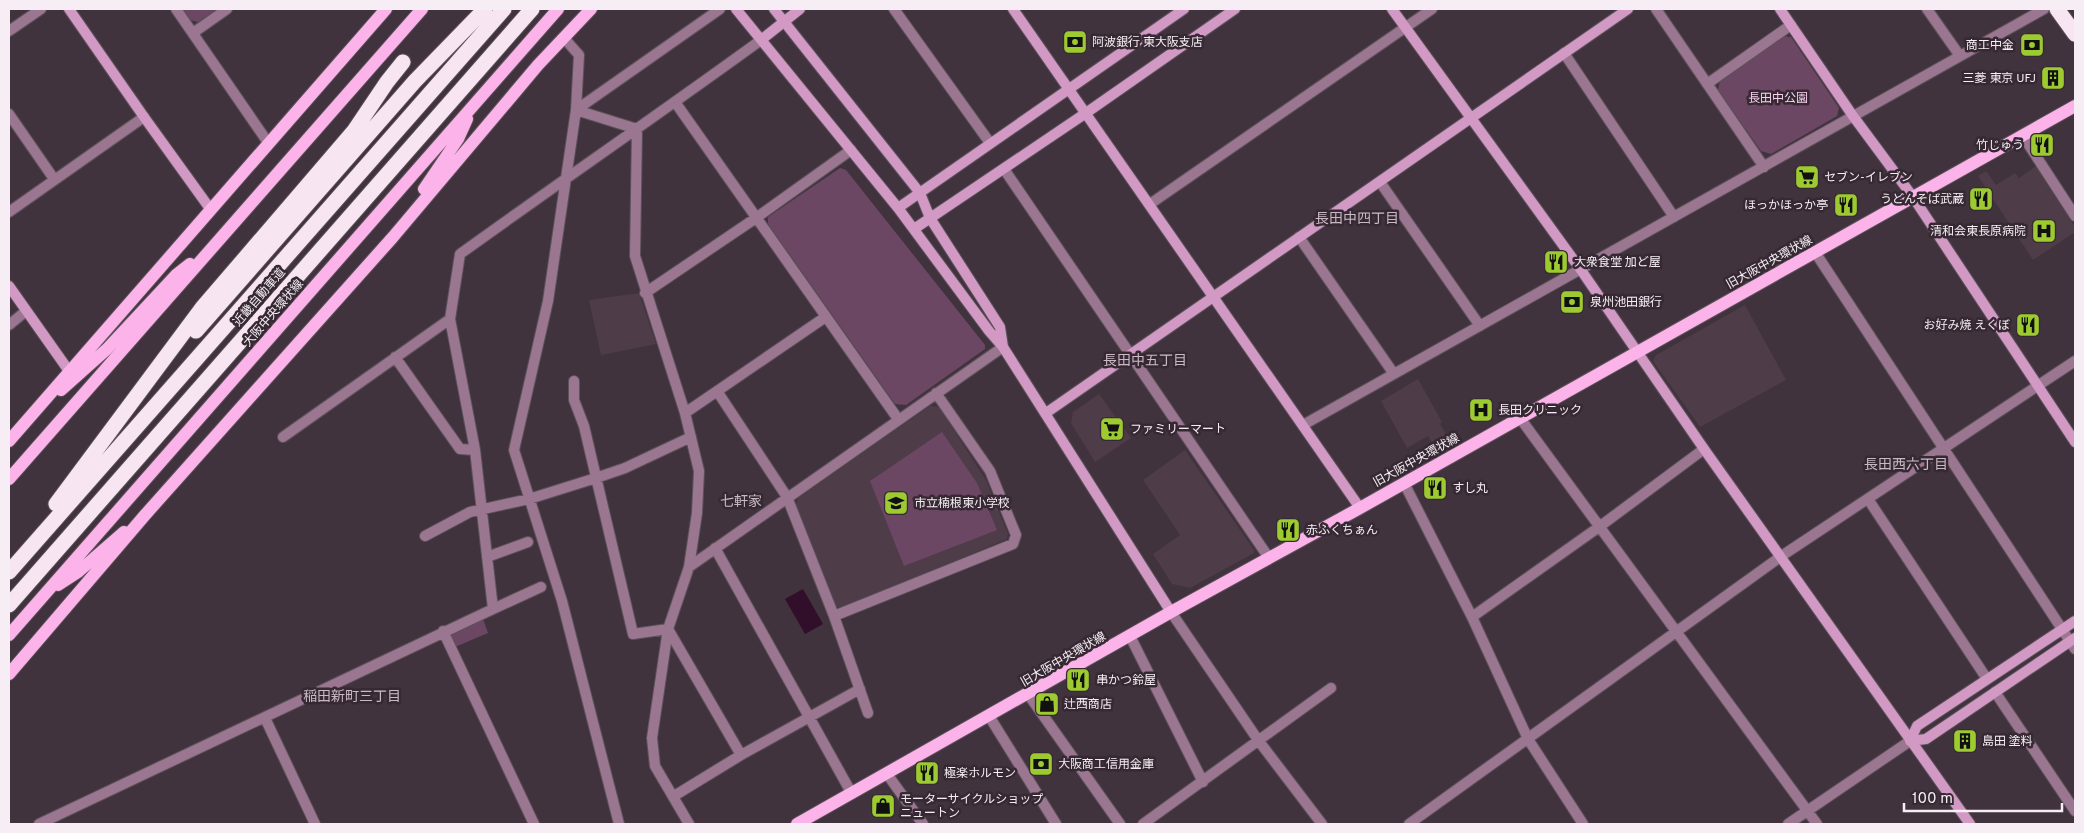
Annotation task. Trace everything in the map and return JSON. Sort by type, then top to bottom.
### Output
[{"type":"highway","points":[[160,400],[157,384],[162,370],[415,81],[485,9]]},
{"type":"highway","name":"近畿自動車道","points":[[9,572],[504,9]]},
{"type":"highway","name":"近畿自動車道","points":[[9,605],[532,9]]},
{"type":"highway","points":[[2057,9],[2075,34]]},
{"type":"highway","points":[[9,567],[202,308],[354,131],[403,62]]},
{"type":"main road","points":[[9,441],[386,9]]},
{"type":"main road","points":[[9,479],[422,9]]},
{"type":"main road","name":"大阪中央環状線","points":[[9,635],[558,9]]},
{"type":"main road","points":[[9,674],[146,515],[393,238],[538,65],[591,9]]},
{"type":"main road","points":[[393,238],[458,139],[474,106]]},
{"type":"main road","name":"旧大阪中央環状線","points":[[797,824],[1171,612],[1360,508],[2075,106]]},
{"type":"main road","points":[[31,416],[107,349],[176,275],[205,255]]},
{"type":"main road","points":[[44,594],[78,572],[113,540],[146,515]]},
{"type":"street","points":[[9,31],[41,9]]},
{"type":"street","points":[[70,9],[144,117],[212,210]]},
{"type":"street","points":[[176,9],[269,144]]},
{"type":"street","points":[[193,33],[227,9]]},
{"type":"street","points":[[576,110],[720,9]]},
{"type":"street","points":[[736,9],[898,208],[988,332],[1003,347],[1171,612],[1258,740],[1322,824]]},
{"type":"street","points":[[774,9],[920,193],[930,218],[1000,327],[1003,347]]},
{"type":"street","points":[[493,608],[475,450],[450,319],[460,254],[565,178],[637,130],[761,40],[783,20],[800,9]]},
{"type":"street","points":[[894,9],[990,143]]},
{"type":"street","points":[[1014,9],[1360,508]]},
{"type":"street","points":[[898,208],[1184,9]]},
{"type":"street","points":[[914,229],[1236,9]]},
{"type":"street","points":[[1392,9],[1581,270],[1704,449],[1970,824]]},
{"type":"street","points":[[1150,204],[1432,9]]},
{"type":"street","points":[[1046,413],[1628,9]]},
{"type":"street","points":[[1656,9],[1764,166]]},
{"type":"street","points":[[1780,9],[1853,116],[1913,197],[2075,442]]},
{"type":"street","points":[[1927,9],[1960,56]]},
{"type":"street","points":[[1303,425],[2044,9]]},
{"type":"street","points":[[1706,84],[1791,25]]},
{"type":"street","points":[[564,38],[578,54],[576,110],[548,301],[514,450],[562,600],[619,824]]},
{"type":"street","points":[[1564,53],[1674,218]]},
{"type":"street","points":[[674,102],[824,318],[898,420]]},
{"type":"street","points":[[576,110],[637,130]]},
{"type":"street","points":[[9,114],[54,179]]},
{"type":"street","points":[[9,212],[144,117]]},
{"type":"street","points":[[637,130],[635,256],[645,293],[685,413],[699,471],[697,513],[689,567],[668,630],[652,738],[655,766],[689,824]]},
{"type":"street","points":[[2023,136],[2075,216]]},
{"type":"street","points":[[645,293],[756,218],[851,150]]},
{"type":"street","points":[[1004,169],[1269,558]]},
{"type":"street","points":[[1380,182],[1480,326]]},
{"type":"street","points":[[1299,237],[1394,374]]},
{"type":"street","points":[[1815,252],[1943,449],[2074,643],[1995,692],[1926,739],[1910,740]]},
{"type":"street","points":[[9,286],[69,372]]},
{"type":"street","points":[[9,324],[26,311]]},
{"type":"street","points":[[685,413],[824,318]]},
{"type":"street","points":[[283,437],[450,319]]},
{"type":"street","points":[[689,567],[1003,347]]},
{"type":"street","points":[[395,357],[460,449],[475,450]]},
{"type":"street","points":[[1409,824],[1780,557],[2075,361]]},
{"type":"street","points":[[574,381],[574,400],[584,426],[633,634],[668,630]]},
{"type":"street","points":[[717,391],[787,497],[834,616],[868,714]]},
{"type":"street","points":[[834,616],[1013,544],[1016,535],[990,471],[936,393]]},
{"type":"street","points":[[1520,418],[1817,824]]},
{"type":"street","points":[[425,536],[470,512],[529,499],[596,478],[624,468],[691,437]]},
{"type":"street","points":[[1472,617],[1599,527],[1704,449]]},
{"type":"street","points":[[1404,483],[1472,617],[1528,739],[1583,824]]},
{"type":"street","points":[[1868,499],[1986,679]]},
{"type":"street","points":[[487,557],[528,542]]},
{"type":"street","points":[[715,548],[852,794]]},
{"type":"street","points":[[39,824],[265,718],[443,631],[540,587]]},
{"type":"street","points":[[1788,824],[1910,740],[1917,726],[2075,621]]},
{"type":"street","points":[[668,630],[741,755]]},
{"type":"street","points":[[443,631],[534,824]]},
{"type":"street","points":[[1130,636],[1203,782]]},
{"type":"street","points":[[1143,824],[1330,688]]},
{"type":"street","points":[[674,796],[741,755],[860,689]]},
{"type":"street","points":[[1995,692],[2075,811]]},
{"type":"street","points":[[1028,694],[1120,824]]},
{"type":"street","points":[[989,716],[1056,824]]},
{"type":"street","points":[[265,718],[315,824]]},
{"type":"street","points":[[887,774],[923,824]]},
{"type":"shaded area","points":[[2036,166],[2075,227],[2075,232],[2033,260],[1978,176],[1986,171],[1996,185],[2015,173],[2019,178]]},
{"type":"shaded area","points":[[639,293],[656,344],[601,355],[589,300]]},
{"type":"shaded area","points":[[1745,305],[1786,380],[1700,427],[1653,361],[1656,355]]},
{"type":"shaded area","points":[[1418,379],[1442,422],[1440,424],[1451,443],[1436,451],[1428,436],[1407,448],[1381,401]]},
{"type":"shaded area","points":[[1099,394],[1131,438],[1095,462],[1071,423],[1073,412]]},
{"type":"shaded area","name":"市立楠根東小学校","points":[[930,406],[939,407],[986,480],[1008,534],[1007,539],[842,609],[832,604],[795,508],[798,498]]},
{"type":"shaded area","points":[[1185,450],[1254,550],[1254,553],[1190,588],[1172,584],[1153,554],[1180,535],[1143,480]]},
{"type":"shaded area","points":[[803,589],[823,624],[805,634],[785,599]]},
{"type":"green space","points":[[183,9],[217,9],[198,22],[190,20]]},
{"type":"green space","name":"長田中公園","points":[[1782,36],[1791,37],[1839,108],[1837,116],[1771,154],[1761,151],[1718,90],[1720,81]]},
{"type":"green space","points":[[840,168],[846,170],[985,345],[985,349],[906,405],[895,404],[768,224],[768,217]]},
{"type":"green space","points":[[942,432],[977,483],[997,530],[904,566],[870,481]]},
{"type":"green space","points":[[483,619],[488,633],[455,647],[449,634]]},
{"type":"place","name":"阿波銀行 東大阪支店","points":[[1075,42]]},
{"type":"place","name":"商工中金","points":[[2032,45]]},
{"type":"place","name":"三菱 東京 UFJ","points":[[2053,78]]},
{"type":"place","name":"竹じゅう","points":[[2042,145]]},
{"type":"place","name":"セブン-イレブン","points":[[1807,177]]},
{"type":"place","name":"うどんそば武蔵","points":[[1981,199]]},
{"type":"place","name":"ほっかほっか亭","points":[[1846,205]]},
{"type":"place","name":"清和会東長原病院","points":[[2044,231]]},
{"type":"place","name":"大衆食堂 加ど屋","points":[[1556,262]]},
{"type":"place","name":"泉州池田銀行","points":[[1572,302]]},
{"type":"place","name":"お好み焼 えくぼ","points":[[2028,325]]},
{"type":"place","name":"長田クリニック","points":[[1481,410]]},
{"type":"place","name":"ファミリーマート","points":[[1112,429]]},
{"type":"place","name":"すし丸","points":[[1435,488]]},
{"type":"place","name":"市立楠根東小学校","points":[[896,503]]},
{"type":"place","name":"赤ふくちぁん","points":[[1288,530]]},
{"type":"place","name":"串かつ鈴屋","points":[[1078,680]]},
{"type":"place","name":"辻西商店","points":[[1047,704]]},
{"type":"place","name":"島田 塗料","points":[[1965,741]]},
{"type":"place","name":"大阪商工信用金庫","points":[[1041,764]]},
{"type":"place","name":"極楽ホルモン","points":[[927,773]]},
{"type":"place","name":"モーターサイクルショップ ニュートン","points":[[883,806]]},
{"type":"district","name":"長田中四丁目","points":[[1357,218]]},
{"type":"district","name":"長田中五丁目","points":[[1145,360]]},
{"type":"district","name":"長田西六丁目","points":[[1906,464]]},
{"type":"district","name":"七軒家","points":[[741,501]]},
{"type":"district","name":"稲田新町三丁目","points":[[352,696]]}]
